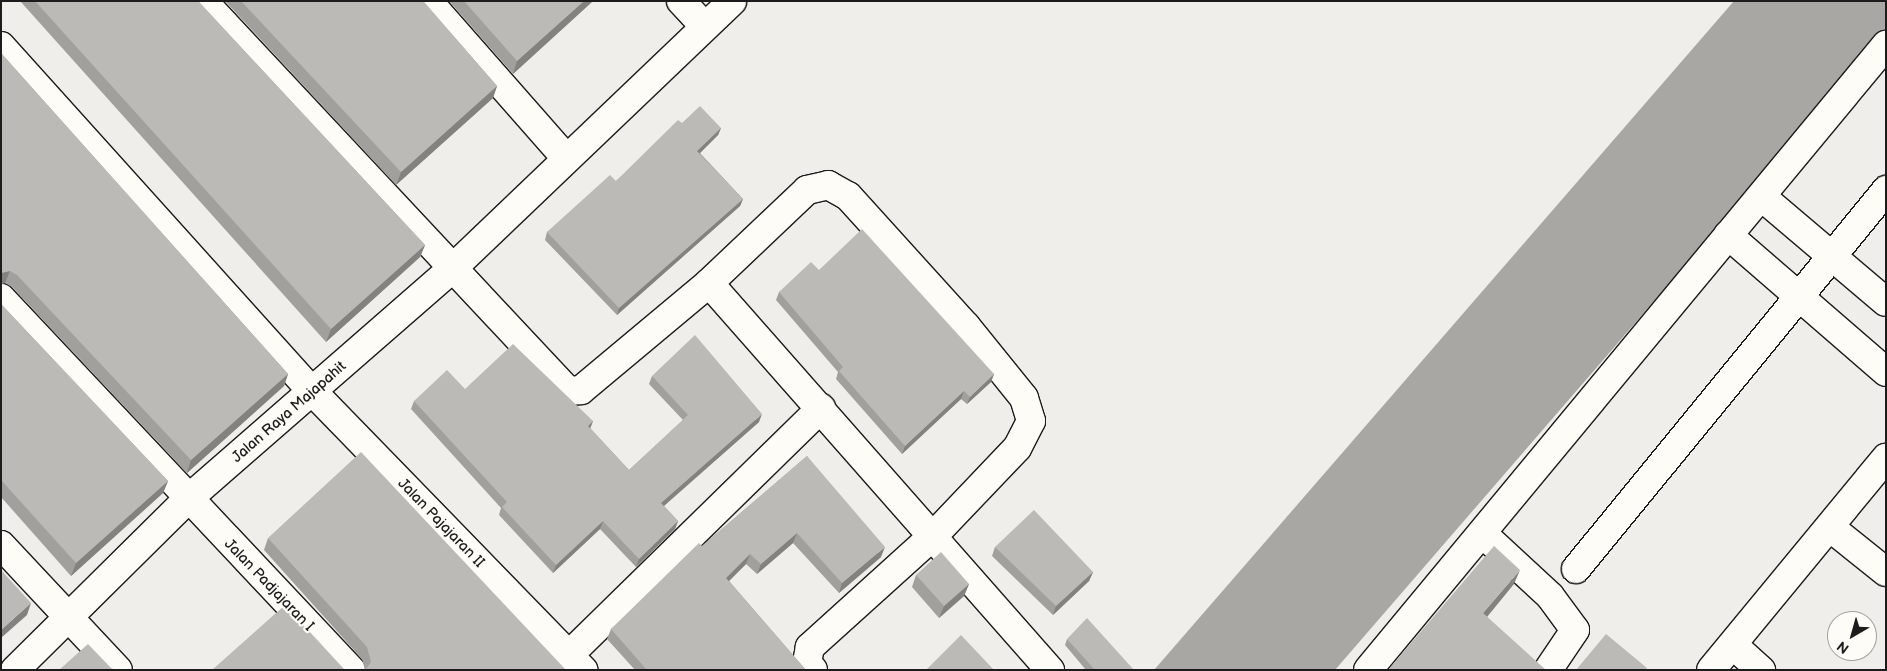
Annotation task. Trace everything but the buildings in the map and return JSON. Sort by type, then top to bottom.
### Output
[{"type":"street","points":[[203,1],[568,391],[581,390],[709,283],[807,190],[828,185],[848,196],[966,326],[1024,398],[1031,421],[1017,448],[935,534],[810,647],[807,663],[813,670]]},
{"type":"street","points":[[428,1],[566,158]]},
{"type":"street","points":[[681,1],[706,27]]},
{"type":"street","name":"Jalan Raya Majapahit","points":[[15,670],[71,617],[188,499],[453,268],[732,1]]},
{"type":"street","points":[[1368,670],[1483,534],[1886,45]]},
{"type":"street","name":"Jalan Pajajaran II","points":[[1,46],[313,392],[576,662],[821,408]]},
{"type":"street","points":[[1576,569],[1886,190]]},
{"type":"street","points":[[1762,197],[1886,302]]},
{"type":"street","points":[[1728,235],[1886,372]]},
{"type":"street","points":[[709,283],[935,534],[1050,670]]},
{"type":"street","name":"Jalan Padjajaran I","points":[[1,298],[350,670]]},
{"type":"street","points":[[1711,670],[1831,528],[1886,458]]},
{"type":"street","points":[[1831,528],[1886,572]]},
{"type":"street","points":[[1483,534],[1550,596],[1575,630],[1548,670]]},
{"type":"street","points":[[1,545],[71,617],[118,670]]},
{"type":"street","points":[[1734,645],[1762,670]]},
{"type":"shaded area","points":[[1734,1],[1886,1],[1886,33],[1335,670],[1154,670]]}]
